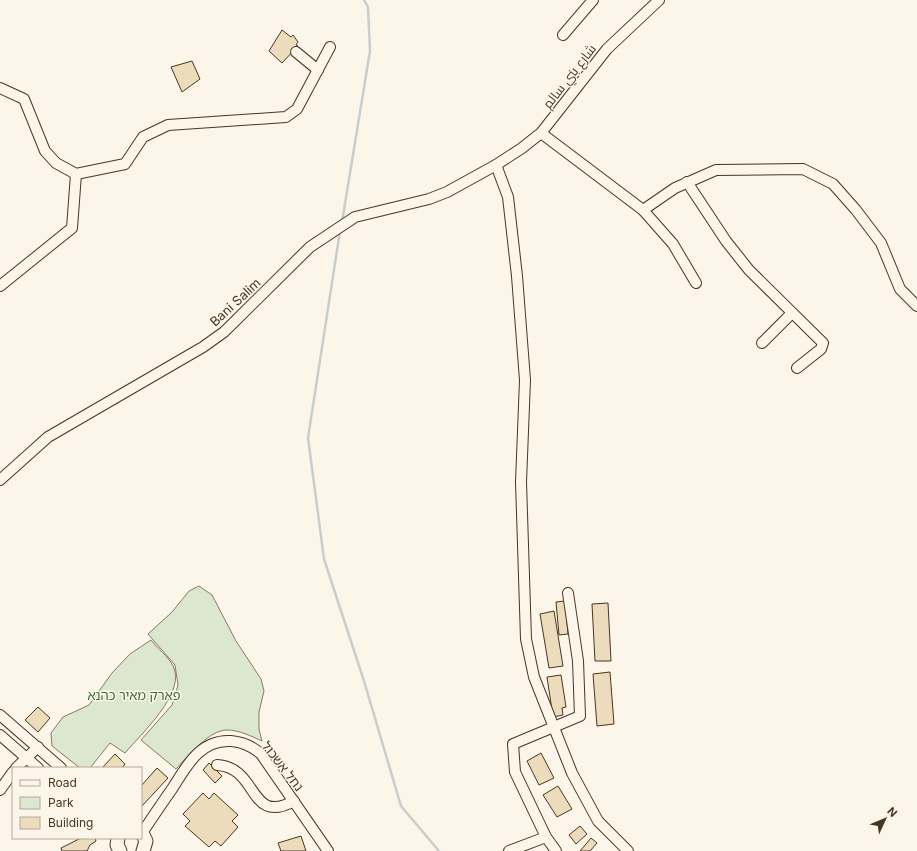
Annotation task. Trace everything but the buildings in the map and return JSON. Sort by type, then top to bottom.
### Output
[{"type":"street","points":[[563,35],[593,0]]},
{"type":"street","name":"شارع بني سالم","points":[[496,164],[541,133],[607,49],[659,0]]},
{"type":"street","points":[[0,88],[24,99],[45,150],[56,163],[76,174],[125,164],[143,137],[168,125],[286,117],[297,109],[330,47]]},
{"type":"street","points":[[296,52],[318,70]]},
{"type":"street","points":[[541,133],[643,210],[673,244],[696,283]]},
{"type":"street","points":[[496,164],[508,197],[517,276],[525,380],[521,482],[526,640],[534,678],[572,773],[598,821],[628,851]]},
{"type":"street","name":"Bani Salim","points":[[0,480],[48,437],[196,351],[224,332],[310,248],[355,217],[429,200],[447,192],[496,164]]},
{"type":"street","points":[[643,210],[674,188],[716,170],[803,169],[833,184],[881,243],[900,289],[917,306]]},
{"type":"street","points":[[0,286],[72,228],[76,174]]},
{"type":"street","points":[[687,182],[726,241],[749,270],[823,343],[821,349],[797,368]]},
{"type":"street","points":[[762,343],[792,313]]},
{"type":"street","points":[[556,851],[546,837],[515,772],[512,744],[580,716],[578,661],[568,593]]},
{"type":"street","points":[[0,715],[61,767]]},
{"type":"street","points":[[0,735],[37,767]]},
{"type":"street","name":"נחל אשכול","points":[[145,841],[187,766],[201,749],[217,741],[239,741],[254,748],[272,770],[328,851]]},
{"type":"street","points":[[17,767],[38,748]]},
{"type":"street","points":[[217,765],[234,769],[242,775],[259,800],[266,806],[274,808],[284,806],[294,801]]},
{"type":"street","points":[[0,790],[12,773]]},
{"type":"street","points":[[509,851],[546,837]]},
{"type":"green space","points":[[199,586],[212,595],[236,641],[261,679],[264,691],[259,712],[259,729],[262,741],[236,731],[220,731],[206,739],[192,751],[176,769],[141,740],[172,705],[178,685],[175,665],[148,634],[172,612],[189,591]]},
{"type":"green space","name":"פארק מאיר כהנא","points":[[151,640],[173,666],[176,676],[174,688],[168,700],[151,724],[125,753],[110,743],[91,767],[79,767],[52,746],[51,733],[63,717],[89,705],[112,673],[130,654]]},
{"type":"waterway","points":[[342,222],[370,51],[368,7],[364,0]]},
{"type":"waterway","points":[[340,231],[308,438],[324,559],[364,681],[401,806],[439,851]]}]
